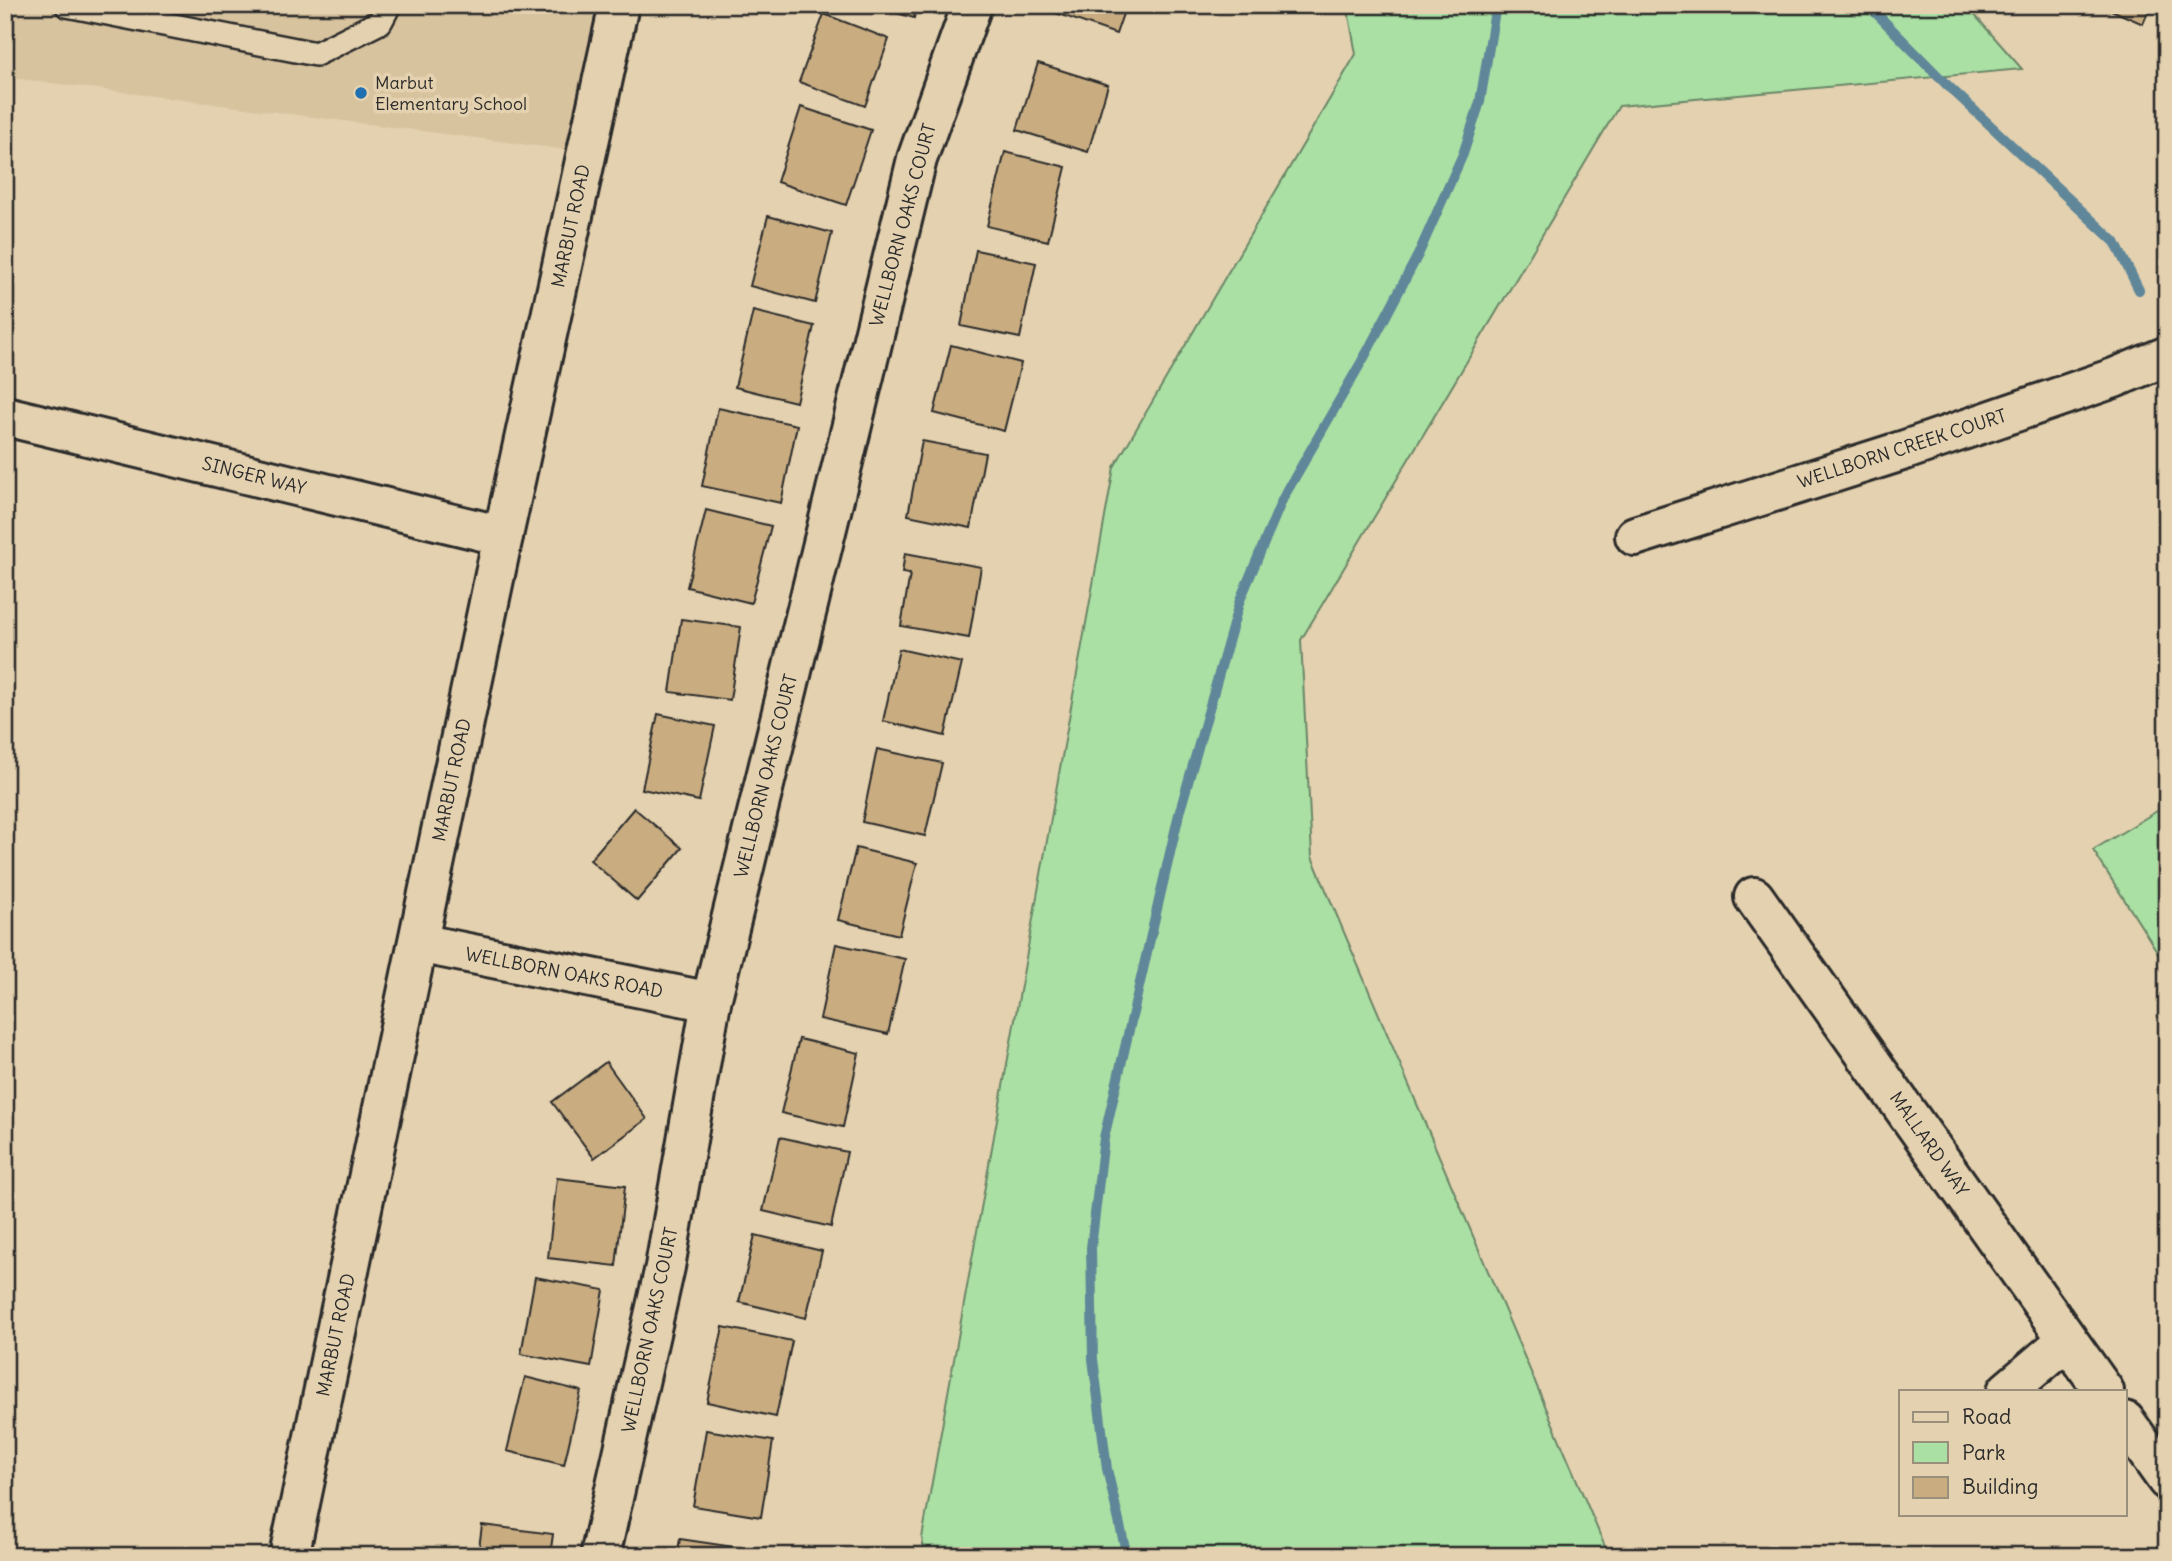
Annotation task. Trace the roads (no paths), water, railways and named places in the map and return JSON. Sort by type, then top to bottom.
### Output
[{"type":"street","name":"MARBUT ROAD","points":[[289,1556],[503,536],[619,5]]},
{"type":"street","name":"WELLBORN OAKS COURT","points":[[600,1556],[665,1267],[711,1002],[917,159],[972,5]]},
{"type":"street","name":"WELLBORN CREEK COURT","points":[[1635,536],[1918,446],[2114,378],[2167,356]]},
{"type":"street","name":"SINGER WAY","points":[[5,416],[503,536]]},
{"type":"street","name":"MALLARD WAY","points":[[1755,897],[2103,1390]]},
{"type":"street","name":"WELLBORN OAKS ROAD","points":[[418,943],[711,1002]]},
{"type":"street","points":[[2008,1390],[2067,1340]]},
{"type":"street","points":[[2126,1422],[2167,1479]]},
{"type":"lane","points":[[67,5],[316,54],[380,22],[389,5]]},
{"type":"waterway","points":[[1127,1556],[1107,1469],[1093,1359],[1091,1248],[1104,1138],[1179,814],[1240,600],[1283,498],[1366,354],[1418,255],[1463,154],[1480,102],[1496,5]]},
{"type":"waterway","points":[[1868,5],[1945,83],[2115,242],[2139,290]]},
{"type":"place","name":"Marbut Elementary School","points":[[361,93]]}]
